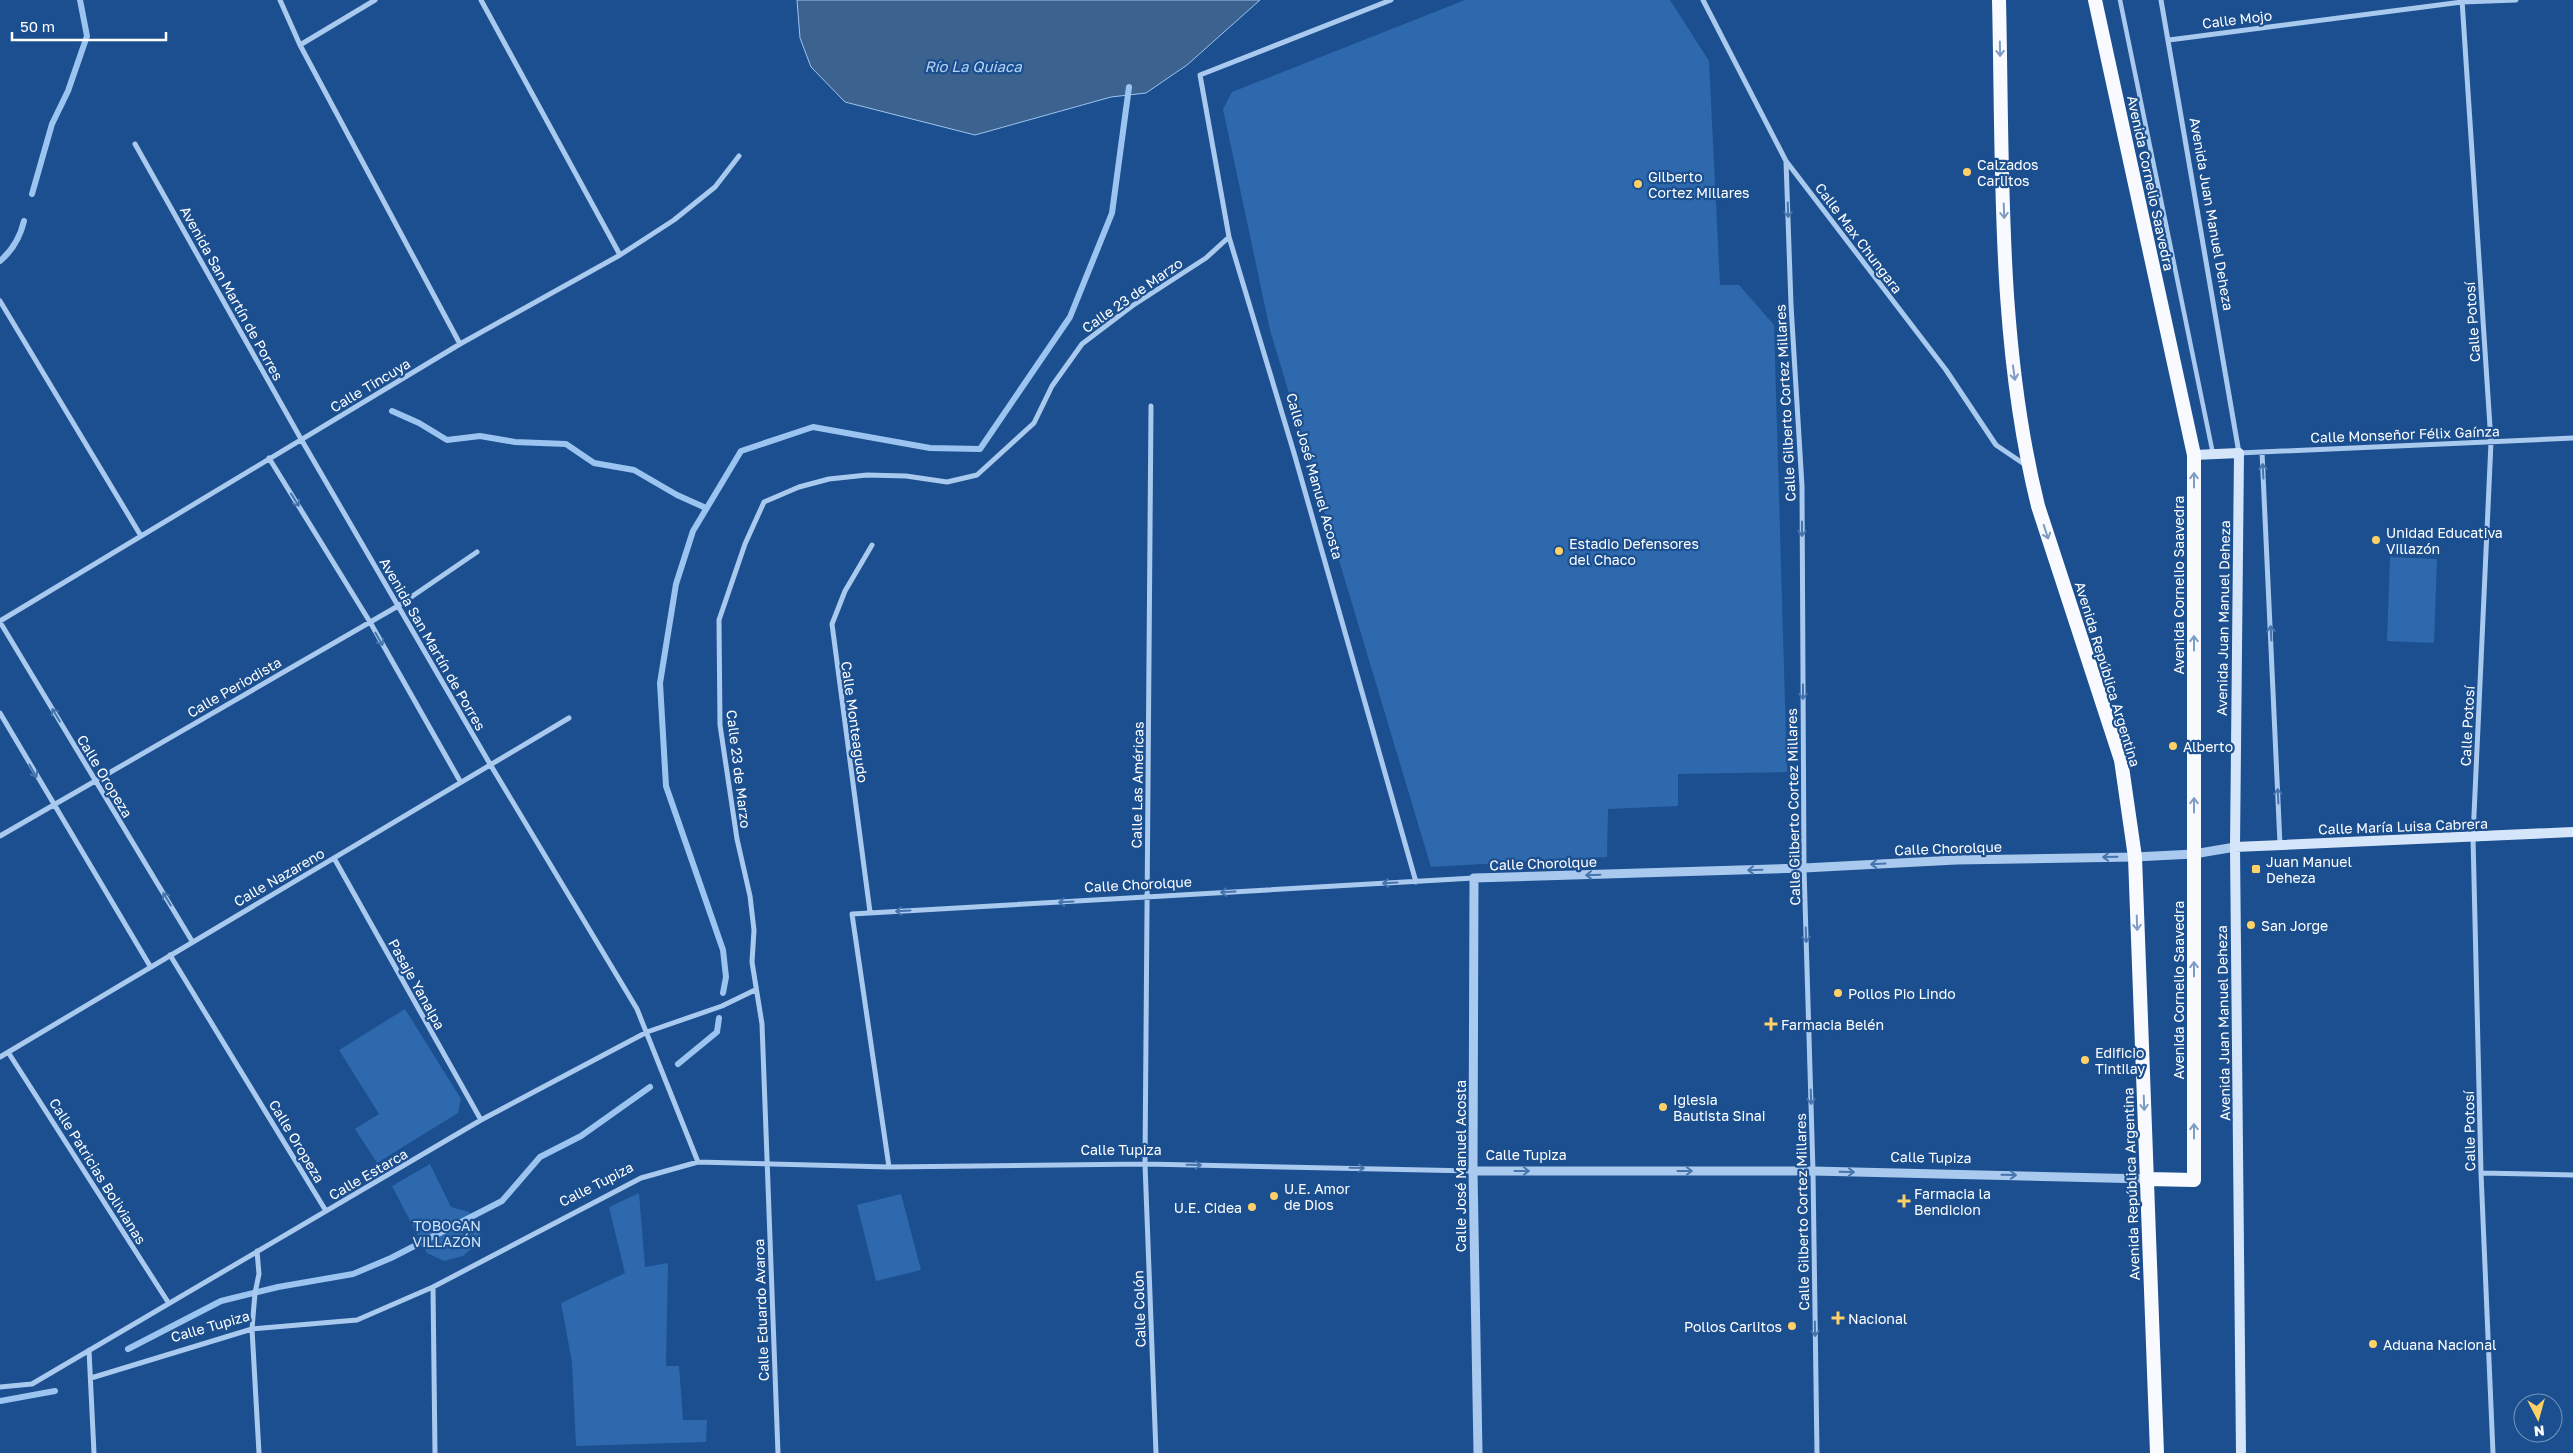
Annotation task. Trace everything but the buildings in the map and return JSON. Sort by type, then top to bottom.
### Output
[{"type":"highway","name":"Avenida República Argentina","points":[[1999,0],[2008,332],[2028,466],[2038,506],[2121,760],[2135,857],[2157,1453]]},
{"type":"highway","name":"Avenida Cornelio Saavedra","points":[[2095,0],[2194,455],[2194,1180]]},
{"type":"highway","name":"Calle Tupiza","points":[[2147,1179],[2194,1180]]},
{"type":"main road","points":[[2194,455],[2239,453]]},
{"type":"main road","name":"Avenida Juan Manuel Deheza","points":[[2239,453],[2235,847],[2241,1453]]},
{"type":"main road","name":"Calle María Luisa Cabrera","points":[[2235,847],[2573,832]]},
{"type":"street","points":[[280,0],[300,45],[460,344]]},
{"type":"street","points":[[300,45],[375,0]]},
{"type":"street","points":[[481,0],[620,255]]},
{"type":"street","name":"Calle José Manuel Acosta","points":[[1391,0],[1200,75],[1229,236],[1294,453],[1416,882]]},
{"type":"street","name":"Calle Max Chungara","points":[[1703,0],[1786,161],[1946,370],[1996,446],[2028,466]]},
{"type":"street","points":[[2120,0],[2213,454]]},
{"type":"street","name":"Avenida Juan Manuel Deheza","points":[[2161,0],[2239,453]]},
{"type":"street","name":"Calle Mojo","points":[[2169,40],[2462,1],[2516,0]]},
{"type":"street","name":"Calle Potosí","points":[[2462,1],[2491,442],[2473,837],[2492,1453]]},
{"type":"street","name":"Avenida San Martín de Porres","points":[[135,144],[301,440],[490,764],[637,1009],[698,1162]]},
{"type":"street","name":"Calle Tincuya","points":[[0,622],[460,344],[620,255],[674,220],[715,187],[739,156]]},
{"type":"street","name":"Calle Gilberto Cortez Millares","points":[[1786,161],[1791,305],[1802,486],[1804,868],[1813,1171],[1817,1453]]},
{"type":"street","name":"Calle 23 de Marzo","points":[[766,1165],[762,1024],[752,962],[754,930],[750,896],[737,839],[720,725],[719,620],[745,544],[764,502],[799,487],[830,479],[867,475],[906,476],[947,482],[977,475],[1034,423],[1052,386],[1082,344],[1132,306],[1206,258],[1229,236]]},
{"type":"street","points":[[0,301],[141,536]]},
{"type":"street","name":"Calle Las Américas","points":[[1146,1164],[1152,406]]},
{"type":"street","name":"Calle Monseñor Félix Gaínza","points":[[2239,453],[2573,438]]},
{"type":"street","points":[[2262,452],[2280,844]]},
{"type":"street","points":[[269,458],[370,622],[460,781]]},
{"type":"street","name":"Calle Monteagudo","points":[[870,912],[832,624],[845,591],[872,545]]},
{"type":"street","name":"Calle Periodista","points":[[0,836],[398,606],[477,552]]},
{"type":"street","name":"Calle Oropeza","points":[[0,622],[192,941]]},
{"type":"street","points":[[0,713],[150,966]]},
{"type":"street","name":"Calle Nazareno","points":[[0,1057],[460,781],[569,718]]},
{"type":"street","name":"Calle Chorolque","points":[[889,1167],[852,914],[1474,878],[1804,868],[1956,860],[2135,857],[2194,854],[2235,847]]},
{"type":"street","name":"Pasaje Yanalpa","points":[[334,858],[481,1120]]},
{"type":"street","name":"Calle José Manuel Acosta","points":[[1474,878],[1473,1171],[1478,1453]]},
{"type":"street","name":"Calle Oropeza","points":[[170,954],[326,1211]]},
{"type":"street","name":"Calle Estarca","points":[[0,1388],[32,1384],[168,1302],[481,1120],[646,1032],[722,1006],[755,990]]},
{"type":"street","name":"Calle Patricias Bolivianas","points":[[8,1052],[168,1302]]},
{"type":"street","name":"Calle Tupiza","points":[[91,1378],[252,1330],[357,1320],[433,1287],[641,1178],[698,1162],[889,1167],[1146,1164],[1473,1171],[1813,1171],[2147,1179]]},
{"type":"street","name":"Calle Colón","points":[[1146,1164],[1156,1453]]},
{"type":"street","name":"Calle Eduardo Avaroa","points":[[766,1165],[778,1453]]},
{"type":"street","points":[[2482,1173],[2573,1175]]},
{"type":"street","points":[[257,1251],[259,1274],[255,1293],[252,1330],[259,1453]]},
{"type":"street","points":[[433,1287],[435,1453]]},
{"type":"street","points":[[89,1350],[94,1453]]},
{"type":"green space","name":"Estadio Defensores del Chaco","points":[[1465,0],[1670,0],[1709,61],[1720,285],[1739,285],[1774,325],[1787,772],[1678,774],[1678,806],[1608,809],[1607,857],[1431,867],[1270,330],[1223,109],[1232,92]]},
{"type":"green space","points":[[2390,557],[2437,559],[2434,643],[2387,641]]},
{"type":"green space","points":[[405,1009],[461,1099],[458,1113],[377,1163],[355,1129],[379,1114],[339,1050]]},
{"type":"green space","name":"TOBOGAN VILLAZÓN","points":[[430,1164],[451,1207],[469,1212],[483,1239],[463,1256],[444,1261],[427,1253],[392,1186]]},
{"type":"green space","points":[[639,1193],[645,1267],[668,1263],[666,1366],[679,1366],[683,1420],[707,1420],[706,1442],[576,1446],[572,1362],[561,1303],[625,1273],[609,1207]]},
{"type":"green space","points":[[901,1194],[921,1270],[876,1281],[857,1205]]},
{"type":"water","name":"Río La Quiaca","points":[[797,0],[1260,0],[1187,65],[1146,93],[1111,97],[975,135],[845,102],[811,67],[800,38]]},
{"type":"waterway","points":[[32,194],[52,124],[68,91],[87,36],[80,0]]},
{"type":"waterway","points":[[723,993],[726,977],[723,950],[666,786],[660,683],[676,584],[693,531],[741,451],[813,427],[930,448],[980,449],[1070,317],[1112,213],[1129,87]]},
{"type":"waterway","points":[[0,261],[15,243],[24,221]]},
{"type":"waterway","points":[[392,411],[419,423],[447,440],[480,436],[515,442],[566,444],[594,463],[634,470],[677,495],[706,508]]},
{"type":"waterway","points":[[678,1064],[717,1032],[719,1018]]},
{"type":"waterway","points":[[128,1349],[221,1301],[278,1287],[353,1274],[391,1258],[502,1201],[540,1157],[581,1136],[650,1087]]},
{"type":"waterway","points":[[0,1401],[55,1391]]},
{"type":"place","name":"Calzados Carlitos","points":[[1967,172]]},
{"type":"place","name":"Gilberto Cortez Millares","points":[[1638,184]]},
{"type":"place","name":"Unidad Educativa Villazón","points":[[2376,540]]},
{"type":"place","name":"Estadio Defensores del Chaco","points":[[1559,551]]},
{"type":"place","name":"Alberto","points":[[2173,746]]},
{"type":"place","name":"Juan Manuel Deheza","points":[[2256,869]]},
{"type":"place","name":"San Jorge","points":[[2251,925]]},
{"type":"place","name":"Pollos Pio Lindo","points":[[1838,993]]},
{"type":"place","name":"Farmacia Belén","points":[[1771,1024]]},
{"type":"place","name":"Edificio Tintilay","points":[[2085,1060]]},
{"type":"place","name":"Iglesia Bautista Sinai","points":[[1663,1107]]},
{"type":"place","name":"U.E. Amor de Dios","points":[[1274,1196]]},
{"type":"place","name":"Farmacia la Bendicion","points":[[1904,1201]]},
{"type":"place","name":"U.E. Cidea","points":[[1252,1207]]},
{"type":"place","name":"Nacional","points":[[1838,1318]]},
{"type":"place","name":"Pollos Carlitos","points":[[1792,1326]]},
{"type":"place","name":"Aduana Nacional","points":[[2373,1344]]}]
